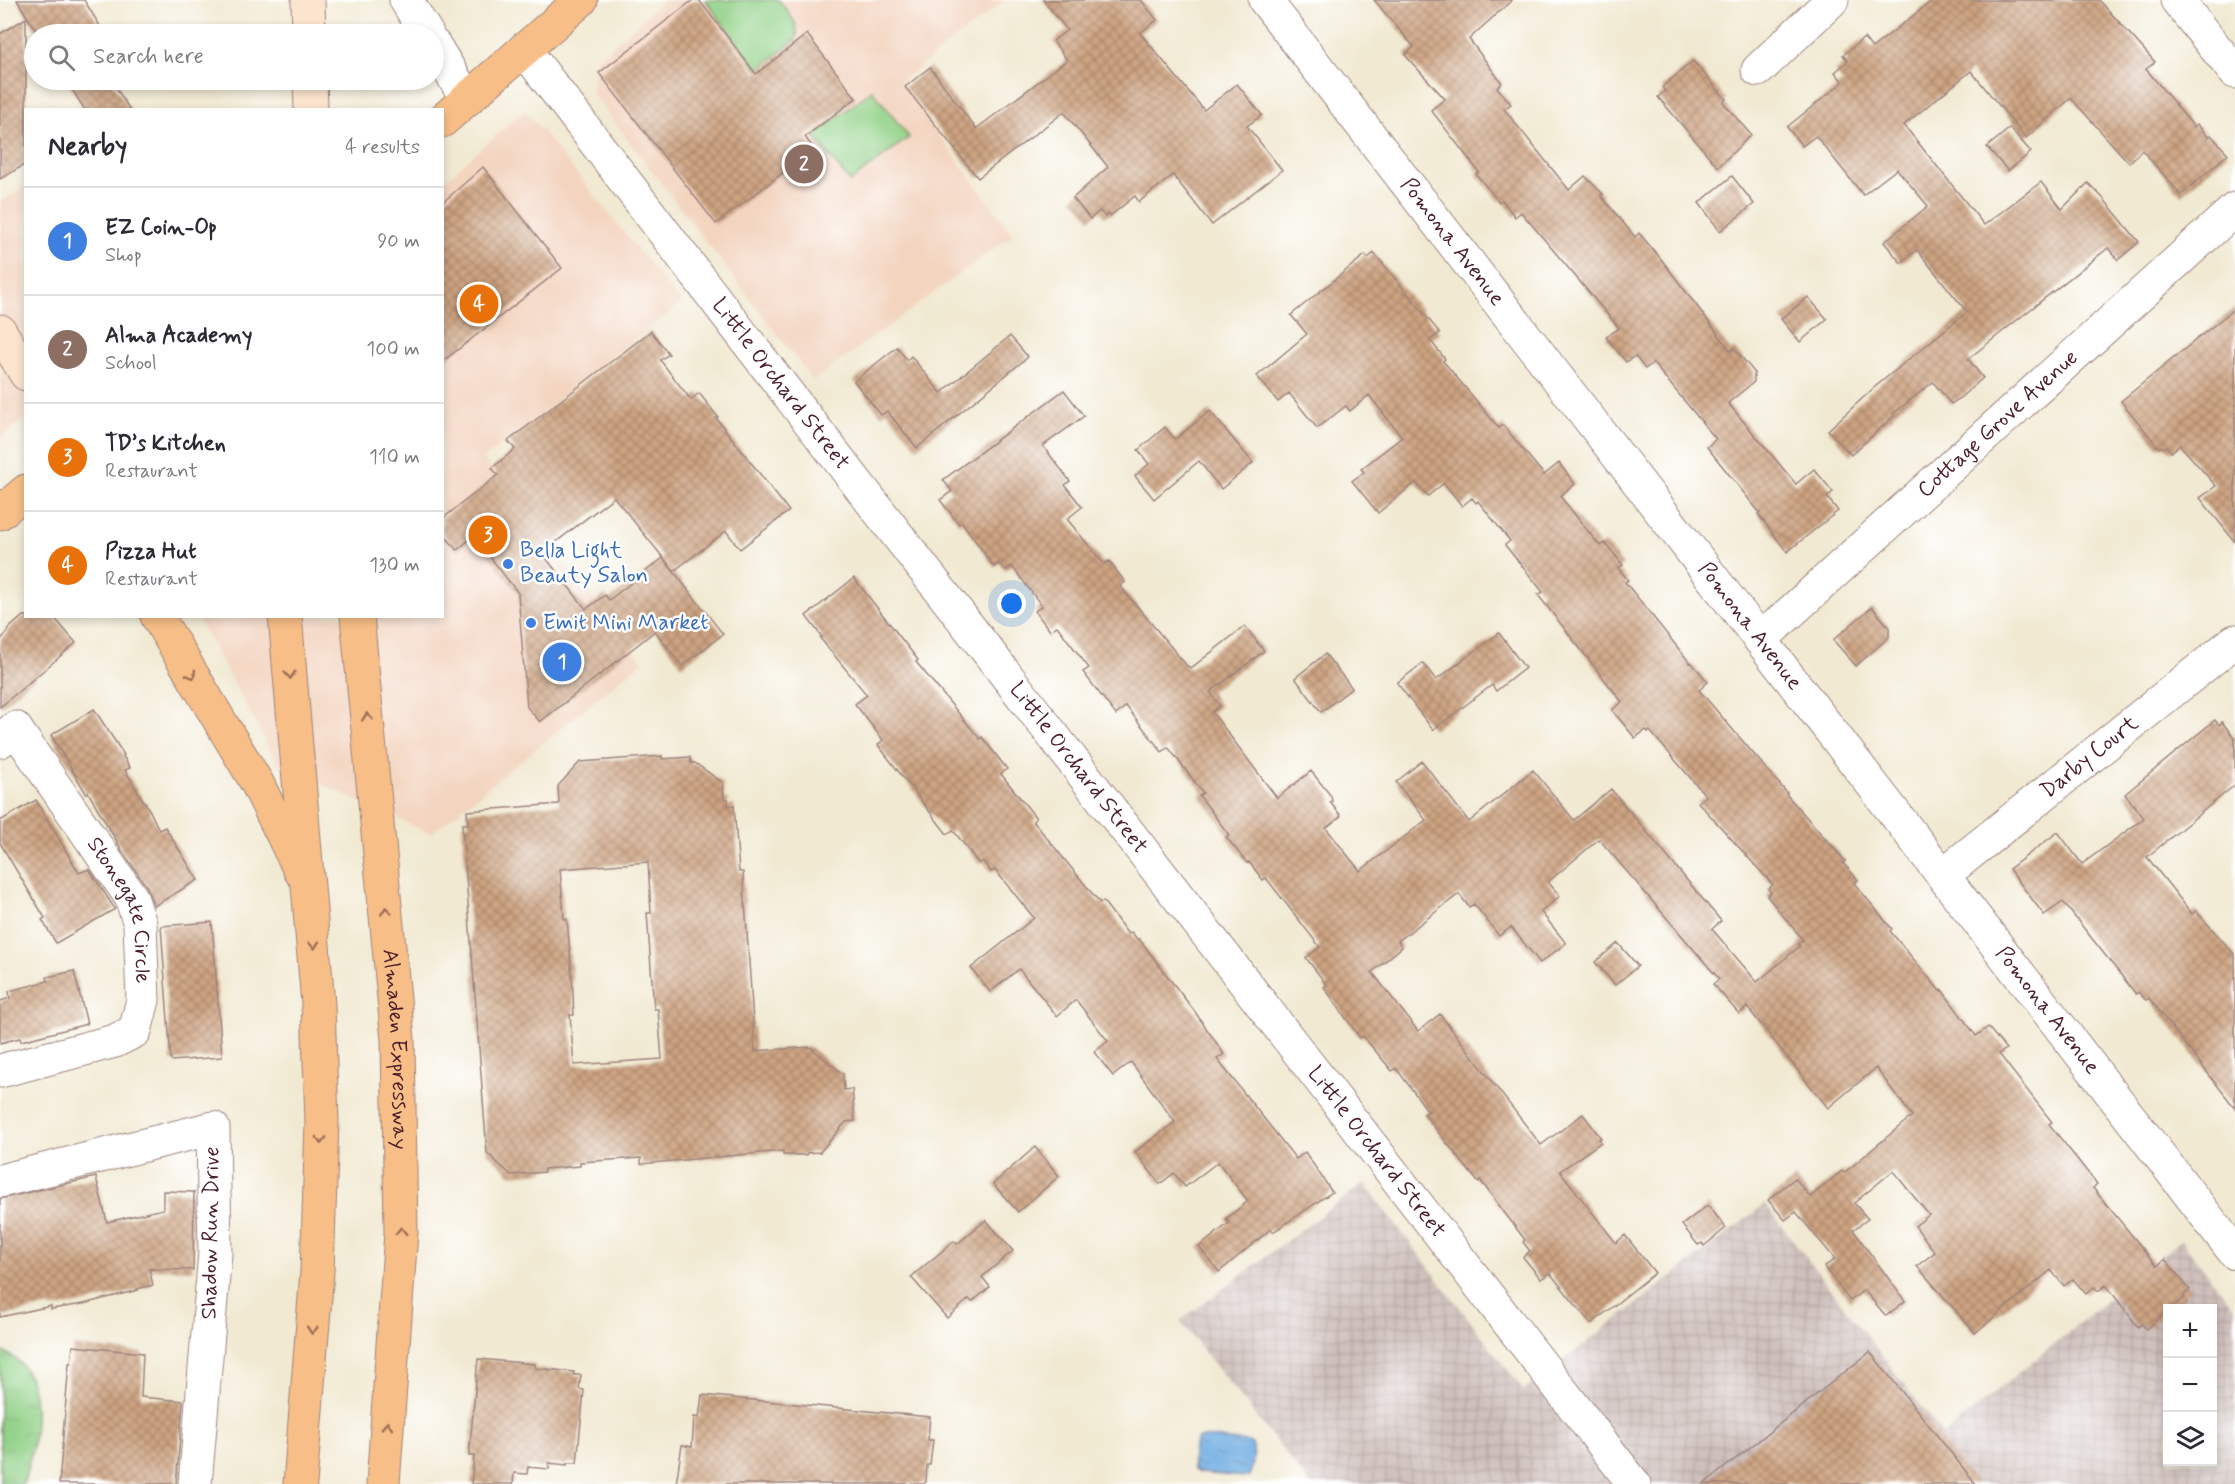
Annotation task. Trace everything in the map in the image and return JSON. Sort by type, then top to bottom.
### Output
[{"type":"main road","points":[[308,0],[309,24]]},
{"type":"main road","points":[[444,119],[581,0]]},
{"type":"main road","points":[[310,90],[311,108]]},
{"type":"main road","points":[[0,331],[24,371]]},
{"type":"main road","points":[[0,513],[24,492]]},
{"type":"main road","points":[[158,618],[257,783],[309,887]]},
{"type":"main road","points":[[285,618],[318,1004],[322,1122],[316,1272],[300,1484]]},
{"type":"main road","name":"Almaden Expressway","points":[[357,618],[398,1040],[401,1233],[382,1484]]},
{"type":"street","points":[[406,0],[421,24]]},
{"type":"street","name":"Pomona Avenue","points":[[1265,0],[2235,1253]]},
{"type":"street","points":[[1758,70],[1832,0]]},
{"type":"street","points":[[2177,0],[2235,72]]},
{"type":"street","name":"Little Orchard Street","points":[[524,49],[767,367],[1634,1484]]},
{"type":"street","points":[[444,61],[467,99]]},
{"type":"street","name":"Cottage Grove Avenue","points":[[1761,639],[2235,209]]},
{"type":"street","name":"Darby Court","points":[[1943,875],[2235,641]]},
{"type":"street","name":"Stonegate Circle","points":[[0,741],[15,728],[131,897],[140,924],[143,1000],[135,1030],[116,1041],[0,1071]]},
{"type":"street","name":"Shadow Run Drive","points":[[0,1181],[213,1128],[215,1253],[195,1484]]},
{"type":"shaded area","points":[[664,0],[1005,0],[900,82],[1013,235],[813,381],[592,93],[594,71],[598,59]]},
{"type":"shaded area","points":[[525,110],[681,303],[483,459],[643,661],[431,834],[278,764],[198,618],[444,618],[444,181]]},
{"type":"shaded area","points":[[24,188],[24,419],[0,439],[0,202]]},
{"type":"shaded area","points":[[1364,1183],[1524,1391],[1765,1204],[1943,1435],[2181,1240],[2235,1309],[2235,1484],[1310,1484],[1180,1321]]},
{"type":"green space","points":[[705,0],[779,0],[795,23],[796,39],[758,70]]},
{"type":"green space","points":[[872,90],[909,137],[850,182],[814,136]]},
{"type":"green space","points":[[0,1351],[16,1359],[27,1373],[33,1390],[35,1409],[32,1450],[23,1484],[0,1484]]},
{"type":"water","points":[[1203,1437],[1252,1444],[1253,1460],[1249,1476],[1199,1473],[1194,1470],[1194,1446],[1197,1439]]},
{"type":"building","points":[[17,0],[84,0],[99,24],[32,24]]},
{"type":"building","points":[[693,0],[699,0],[756,74],[807,34],[856,98],[805,137],[814,149],[716,224],[599,73]]},
{"type":"building","points":[[1043,0],[1141,0],[1157,20],[1140,33],[1204,110],[1237,84],[1262,115],[1247,126],[1282,170],[1212,225],[1173,175],[1139,202],[1135,196],[1110,216],[1108,214],[1105,217],[1100,211],[1090,219],[1073,198],[1108,167],[1064,112],[978,178],[905,87],[930,67],[976,129],[1067,60],[1053,41],[1067,30]]},
{"type":"building","points":[[1374,0],[1512,0],[1469,39],[1502,83],[1497,87],[1511,104],[1504,109],[1569,190],[1585,176],[1603,194],[1601,196],[1635,237],[1639,233],[1661,259],[1731,351],[1734,348],[1754,372],[1754,382],[1728,403],[1796,484],[1814,469],[1833,492],[1827,497],[1838,511],[1787,552],[1758,514],[1760,513],[1707,447],[1716,439],[1653,363],[1645,369],[1635,356],[1626,362],[1606,337],[1619,328],[1521,212],[1515,217],[1476,174],[1479,172],[1431,110],[1445,99],[1405,55],[1414,47]]},
{"type":"building","points":[[1933,0],[2099,0],[2155,62],[2146,69],[2194,127],[2197,124],[2208,137],[2211,135],[2228,154],[2181,195],[2142,150],[2129,163],[2071,98],[2026,138],[1971,71],[1904,125],[1984,225],[2041,182],[2062,209],[2088,183],[2139,242],[2118,260],[2108,248],[1968,359],[1983,378],[1961,397],[1951,404],[1933,382],[1893,414],[1894,416],[1851,455],[1828,430],[1876,386],[1967,312],[1917,250],[1901,263],[1884,242],[1928,206],[1897,169],[1863,195],[1816,136],[1802,146],[1787,127],[1843,82],[1835,72],[1848,61],[1843,55],[1864,38],[1872,48]]},
{"type":"building","points":[[26,18],[26,24],[24,24],[26,108],[24,108],[24,165],[0,179],[0,34]]},
{"type":"building","points":[[1693,61],[1726,99],[1723,102],[1751,135],[1718,167],[1658,97],[1665,91],[1662,87]]},
{"type":"building","points":[[72,90],[117,90],[129,108],[84,108]]},
{"type":"building","points":[[2010,128],[2031,152],[2008,171],[1987,147]]},
{"type":"building","points":[[483,167],[562,268],[444,360],[444,201]]},
{"type":"building","points":[[1732,176],[1754,204],[1720,231],[1699,203]]},
{"type":"building","points":[[1374,253],[1440,333],[1430,340],[1445,359],[1443,361],[1499,428],[1503,425],[1544,475],[1559,463],[1575,484],[1560,496],[1600,546],[1605,543],[1623,565],[1618,568],[1628,580],[1625,582],[1708,682],[1699,690],[1845,861],[1843,863],[1858,880],[1854,883],[1892,929],[1890,931],[1940,991],[1942,990],[1976,1036],[1988,1027],[2006,1049],[1999,1054],[2052,1122],[2049,1124],[2097,1184],[2093,1188],[2157,1266],[2165,1259],[2190,1290],[2176,1304],[2163,1304],[2163,1315],[2146,1329],[2142,1324],[2138,1327],[2106,1285],[2098,1291],[2094,1287],[2086,1294],[2073,1279],[2064,1286],[2051,1270],[1975,1333],[1917,1266],[1935,1252],[1915,1226],[1929,1215],[1893,1171],[1854,1203],[1868,1219],[1853,1230],[1905,1301],[1886,1316],[1864,1290],[1850,1301],[1824,1267],[1835,1259],[1796,1212],[1785,1220],[1768,1200],[1795,1178],[1810,1197],[1842,1171],[1844,1173],[1912,1116],[1876,1068],[1828,1108],[1747,1007],[1739,1014],[1713,984],[1719,979],[1599,839],[1548,882],[1560,896],[1541,912],[1566,943],[1540,963],[1511,927],[1499,936],[1474,904],[1469,907],[1459,894],[1398,941],[1402,947],[1372,972],[1418,1031],[1440,1014],[1541,1145],[1583,1114],[1601,1138],[1599,1139],[1601,1142],[1560,1171],[1616,1243],[1625,1235],[1655,1273],[1591,1324],[1550,1273],[1541,1279],[1523,1257],[1530,1251],[1523,1242],[1525,1240],[1480,1180],[1478,1182],[1424,1114],[1428,1111],[1396,1068],[1392,1071],[1363,1036],[1360,1038],[1324,987],[1327,985],[1306,958],[1320,947],[1266,878],[1263,880],[1226,837],[1229,835],[1199,795],[1203,793],[1168,747],[1162,752],[1126,706],[1116,715],[1083,672],[1089,668],[1057,626],[1050,631],[1035,611],[1042,606],[1012,566],[1005,570],[999,563],[994,567],[962,522],[959,524],[940,500],[952,491],[943,480],[1064,390],[1084,416],[1043,446],[1070,481],[1065,485],[1082,507],[1067,519],[1104,564],[1109,561],[1125,582],[1120,586],[1187,666],[1191,668],[1245,626],[1264,651],[1210,692],[1220,706],[1212,712],[1277,798],[1311,771],[1331,796],[1332,801],[1330,802],[1341,816],[1326,828],[1360,871],[1426,820],[1396,782],[1422,761],[1469,822],[1533,770],[1574,820],[1611,789],[1721,921],[1712,929],[1757,982],[1800,946],[1798,944],[1803,940],[1767,896],[1771,892],[1768,889],[1773,885],[1698,802],[1706,796],[1650,731],[1646,730],[1635,738],[1612,710],[1622,702],[1538,595],[1543,592],[1505,545],[1510,541],[1478,501],[1476,503],[1472,498],[1462,506],[1444,483],[1428,496],[1416,482],[1378,513],[1352,481],[1364,472],[1361,469],[1402,437],[1369,395],[1350,411],[1346,406],[1317,428],[1289,393],[1278,402],[1257,376],[1307,334],[1291,315],[1365,255],[1368,258]]},
{"type":"building","points":[[1808,297],[1827,319],[1800,342],[1781,319]]},
{"type":"building","points":[[2235,308],[2235,542],[2200,498],[2216,486],[2180,445],[2171,452],[2166,446],[2159,448],[2121,401]]},
{"type":"building","points":[[651,331],[669,354],[660,360],[691,400],[699,393],[789,511],[740,549],[726,531],[674,571],[614,497],[542,553],[586,609],[605,595],[609,600],[663,558],[723,634],[682,666],[655,631],[540,722],[527,707],[518,593],[474,536],[457,550],[444,534],[444,517],[498,475],[492,468],[515,449],[508,441]]},
{"type":"building","points":[[1010,336],[1028,357],[917,448],[887,411],[881,415],[854,381],[897,347],[907,360],[911,356],[941,393]]},
{"type":"building","points":[[1210,411],[1253,463],[1221,489],[1199,461],[1154,499],[1135,476],[1149,464],[1138,450],[1165,427],[1175,439]]},
{"type":"building","points":[[854,578],[918,660],[916,662],[1007,769],[1001,774],[1036,818],[1033,821],[1100,903],[1103,901],[1128,934],[1131,932],[1139,939],[1195,1012],[1224,1054],[1217,1059],[1296,1159],[1305,1152],[1332,1192],[1273,1232],[1271,1229],[1219,1272],[1199,1247],[1229,1223],[1226,1219],[1248,1201],[1218,1162],[1185,1187],[1174,1173],[1160,1184],[1135,1152],[1175,1122],[1131,1062],[1113,1076],[1094,1052],[1108,1041],[1076,1000],[1057,1016],[1019,969],[990,992],[971,968],[1034,918],[995,870],[991,872],[983,861],[979,864],[953,830],[947,834],[878,745],[883,740],[855,704],[867,695],[820,638],[822,637],[806,616]]},
{"type":"building","points":[[1872,607],[1889,627],[1889,637],[1856,666],[1833,640]]},
{"type":"building","points":[[23,616],[24,618],[55,618],[76,643],[0,707],[0,640],[8,632],[7,630]]},
{"type":"building","points":[[1499,633],[1525,668],[1496,691],[1492,685],[1433,730],[1397,683],[1423,663],[1436,680]]},
{"type":"building","points":[[1325,654],[1352,688],[1321,712],[1295,678]]},
{"type":"building","points":[[94,709],[124,755],[130,768],[125,770],[159,830],[165,827],[198,880],[154,906],[147,887],[51,735]]},
{"type":"building","points":[[2215,720],[2219,725],[2222,722],[2235,739],[2235,785],[2147,857],[2192,914],[2196,911],[2235,955],[2235,1108],[2149,998],[2146,1000],[2138,992],[2136,994],[2063,902],[2044,915],[2009,869],[2058,832],[2082,864],[2144,818],[2125,794]]},
{"type":"building","points":[[662,756],[662,759],[690,757],[691,763],[695,763],[723,783],[724,799],[728,799],[728,806],[734,805],[739,872],[743,872],[755,1051],[810,1047],[843,1074],[844,1090],[852,1089],[855,1121],[846,1122],[820,1152],[807,1153],[807,1155],[783,1155],[783,1151],[641,1164],[641,1158],[580,1162],[580,1166],[511,1175],[487,1153],[462,824],[468,824],[467,811],[559,804],[558,786],[580,762]],"holes":[[[648,862],[651,913],[647,913],[654,1009],[658,1009],[662,1059],[574,1065],[570,1015],[574,1015],[572,976],[560,869]]]},
{"type":"building","points":[[36,800],[79,873],[89,869],[115,909],[56,943],[42,920],[45,918],[0,843],[0,821]]},
{"type":"building","points":[[212,922],[222,1057],[171,1061],[161,926]]},
{"type":"building","points":[[1618,943],[1638,966],[1615,985],[1595,962]]},
{"type":"building","points":[[74,971],[87,1024],[21,1041],[20,1038],[0,1043],[0,1001],[10,998],[9,991],[48,981],[47,977]]},
{"type":"building","points":[[1035,1147],[1059,1176],[1018,1212],[993,1184]]},
{"type":"building","points":[[96,1177],[107,1222],[163,1209],[163,1191],[194,1192],[193,1270],[149,1269],[153,1285],[138,1290],[83,1304],[51,1309],[51,1306],[0,1317],[0,1199]]},
{"type":"building","points":[[1708,1205],[1726,1228],[1704,1246],[1702,1243],[1698,1245],[1682,1225]]},
{"type":"building","points":[[986,1220],[1013,1251],[982,1277],[990,1287],[972,1302],[969,1299],[947,1318],[911,1277],[954,1241],[957,1244]]},
{"type":"building","points":[[73,1346],[143,1353],[141,1397],[183,1401],[176,1484],[59,1484],[69,1363],[71,1363]]},
{"type":"building","points":[[1870,1352],[1976,1484],[1704,1484]]},
{"type":"building","points":[[478,1359],[535,1364],[535,1368],[574,1372],[574,1375],[581,1375],[579,1389],[584,1390],[577,1463],[567,1463],[567,1465],[549,1463],[549,1469],[528,1467],[527,1474],[514,1473],[513,1484],[471,1484],[474,1456],[469,1456]]},
{"type":"building","points":[[702,1395],[930,1417],[928,1440],[933,1440],[930,1465],[927,1465],[926,1482],[923,1484],[676,1484],[682,1445],[692,1447],[694,1417],[699,1418]]},
{"type":"place","name":"Alma Academy","points":[[804,164]]},
{"type":"place","name":"Pizza Hut","points":[[479,304]]},
{"type":"place","name":"TD’s Kitchen","points":[[488,535]]},
{"type":"place","name":"Bella Light Beauty Salon","points":[[508,564]]},
{"type":"place","name":"Emit Mini Market","points":[[531,623]]},
{"type":"place","name":"EZ Coin-Op","points":[[562,662]]}]
